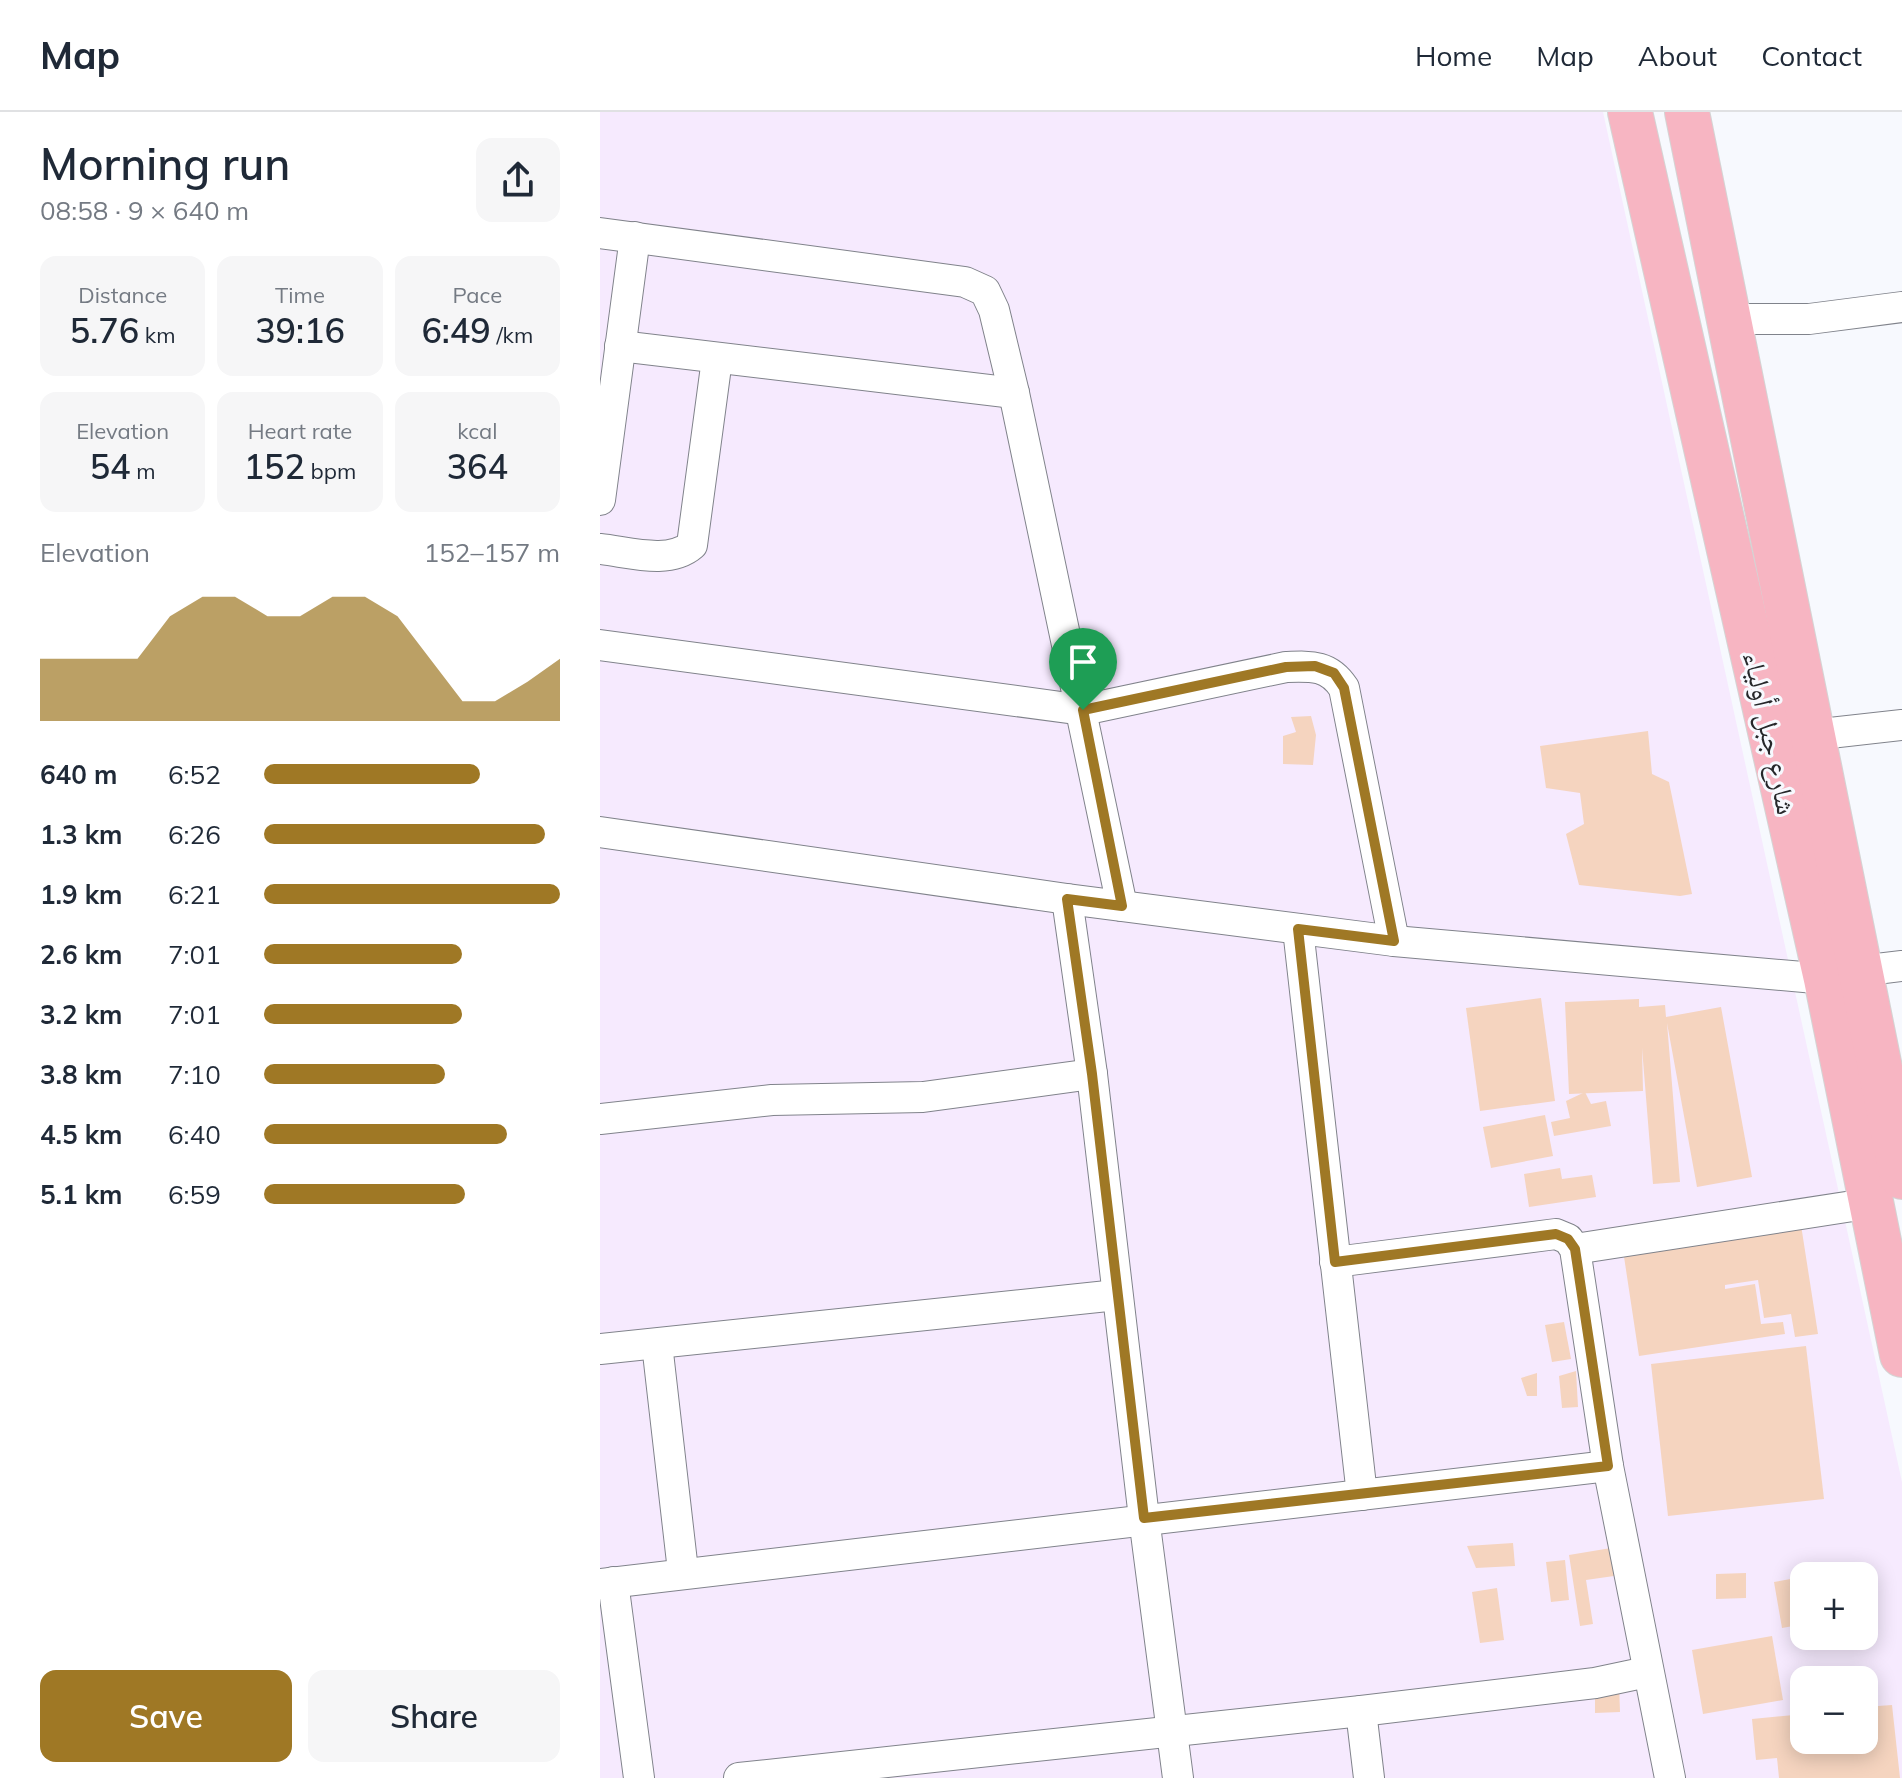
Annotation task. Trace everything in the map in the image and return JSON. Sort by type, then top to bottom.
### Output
[{"type":"main road","name":"شارع جبل أولياء","points":[[1630,112],[1863,972]]},
{"type":"main road","name":"شارع جبل أولياء","points":[[1687,112],[1812,735],[1863,972],[1902,1355]]},
{"type":"street","points":[[600,233],[965,282],[985,291],[994,310],[1014,393],[1122,906]]},
{"type":"street","points":[[600,500],[635,237]]},
{"type":"street","points":[[1728,319],[1809,319],[1902,307]]},
{"type":"street","points":[[620,346],[1014,393]]},
{"type":"street","points":[[600,549],[661,556],[681,554],[692,545],[717,359]]},
{"type":"street","points":[[600,645],[1083,710],[1286,667],[1315,666],[1334,673],[1344,688],[1394,941]]},
{"type":"street","points":[[1812,735],[1902,725]]},
{"type":"street","points":[[600,832],[1067,899],[1394,941],[1863,972]]},
{"type":"street","points":[[1067,899],[1092,1074],[1178,1778]]},
{"type":"street","points":[[1298,929],[1362,1495]]},
{"type":"street","points":[[600,1119],[772,1100],[923,1097],[1092,1074]]},
{"type":"street","points":[[1575,1249],[1887,1190]]},
{"type":"street","points":[[1335,1262],[1556,1234],[1568,1239],[1575,1249],[1608,1466],[1670,1778]]},
{"type":"street","points":[[600,1349],[1117,1295]]},
{"type":"street","points":[[657,1344],[683,1571]]},
{"type":"street","points":[[639,1778],[607,1583],[683,1571],[1608,1466]]},
{"type":"street","points":[[739,1778],[1361,1711],[1595,1683],[1647,1672]]},
{"type":"street","points":[[1361,1711],[1369,1778]]},
{"type":"shaded area","points":[[600,112],[1603,112],[1902,1482],[1902,1778],[600,1778]]},
{"type":"building","points":[[1311,716],[1316,735],[1313,765],[1283,764],[1283,736],[1296,732],[1291,717]]},
{"type":"building","points":[[1648,731],[1652,774],[1669,782],[1692,894],[1680,896],[1579,885],[1566,834],[1584,824],[1580,793],[1546,788],[1540,746]]},
{"type":"building","points":[[1541,998],[1555,1101],[1480,1111],[1466,1008]]},
{"type":"building","points":[[1639,999],[1639,1007],[1665,1005],[1666,1017],[1721,1007],[1752,1177],[1697,1187],[1667,1023],[1680,1182],[1653,1184],[1642,1048],[1643,1091],[1569,1094],[1565,1002]]},
{"type":"building","points":[[1585,1092],[1591,1104],[1606,1101],[1611,1126],[1554,1136],[1551,1122],[1570,1118],[1566,1101]]},
{"type":"building","points":[[1545,1115],[1553,1156],[1491,1168],[1483,1127]]},
{"type":"building","points":[[1560,1168],[1562,1179],[1592,1175],[1596,1197],[1529,1207],[1524,1174]]},
{"type":"building","points":[[1801,1225],[1818,1334],[1795,1337],[1791,1314],[1764,1318],[1758,1280],[1725,1285],[1725,1289],[1755,1284],[1761,1324],[1783,1322],[1785,1334],[1639,1356],[1623,1250]]},
{"type":"building","points":[[1564,1322],[1571,1359],[1552,1362],[1545,1325]]},
{"type":"building","points":[[1806,1346],[1824,1499],[1668,1516],[1651,1364]]},
{"type":"building","points":[[1576,1371],[1578,1407],[1562,1408],[1559,1376]]},
{"type":"building","points":[[1537,1373],[1537,1396],[1527,1396],[1521,1378]]},
{"type":"building","points":[[1513,1543],[1515,1566],[1476,1568],[1467,1546]]},
{"type":"building","points":[[1617,1547],[1621,1575],[1586,1580],[1593,1624],[1580,1626],[1569,1555]]},
{"type":"building","points":[[1565,1560],[1569,1600],[1551,1602],[1546,1562]]},
{"type":"building","points":[[1746,1573],[1746,1598],[1716,1599],[1716,1574]]},
{"type":"building","points":[[1790,1579],[1790,1627],[1782,1628],[1774,1582]]},
{"type":"building","points":[[1497,1588],[1504,1640],[1480,1643],[1472,1592]]},
{"type":"building","points":[[1772,1636],[1783,1700],[1703,1714],[1692,1650]]},
{"type":"building","points":[[1595,1683],[1619,1683],[1620,1712],[1595,1713]]},
{"type":"building","points":[[1892,1705],[1900,1778],[1779,1778],[1777,1758],[1756,1760],[1752,1719],[1790,1715],[1790,1754],[1878,1754],[1878,1706]]},
{"type":"route","points":[[1315,666],[1334,673],[1344,688],[1394,941],[1298,929],[1335,1262],[1556,1234],[1568,1239],[1575,1249],[1608,1466],[1144,1518],[1092,1074],[1067,899],[1122,906],[1083,710],[1286,667],[1315,666]]}]
